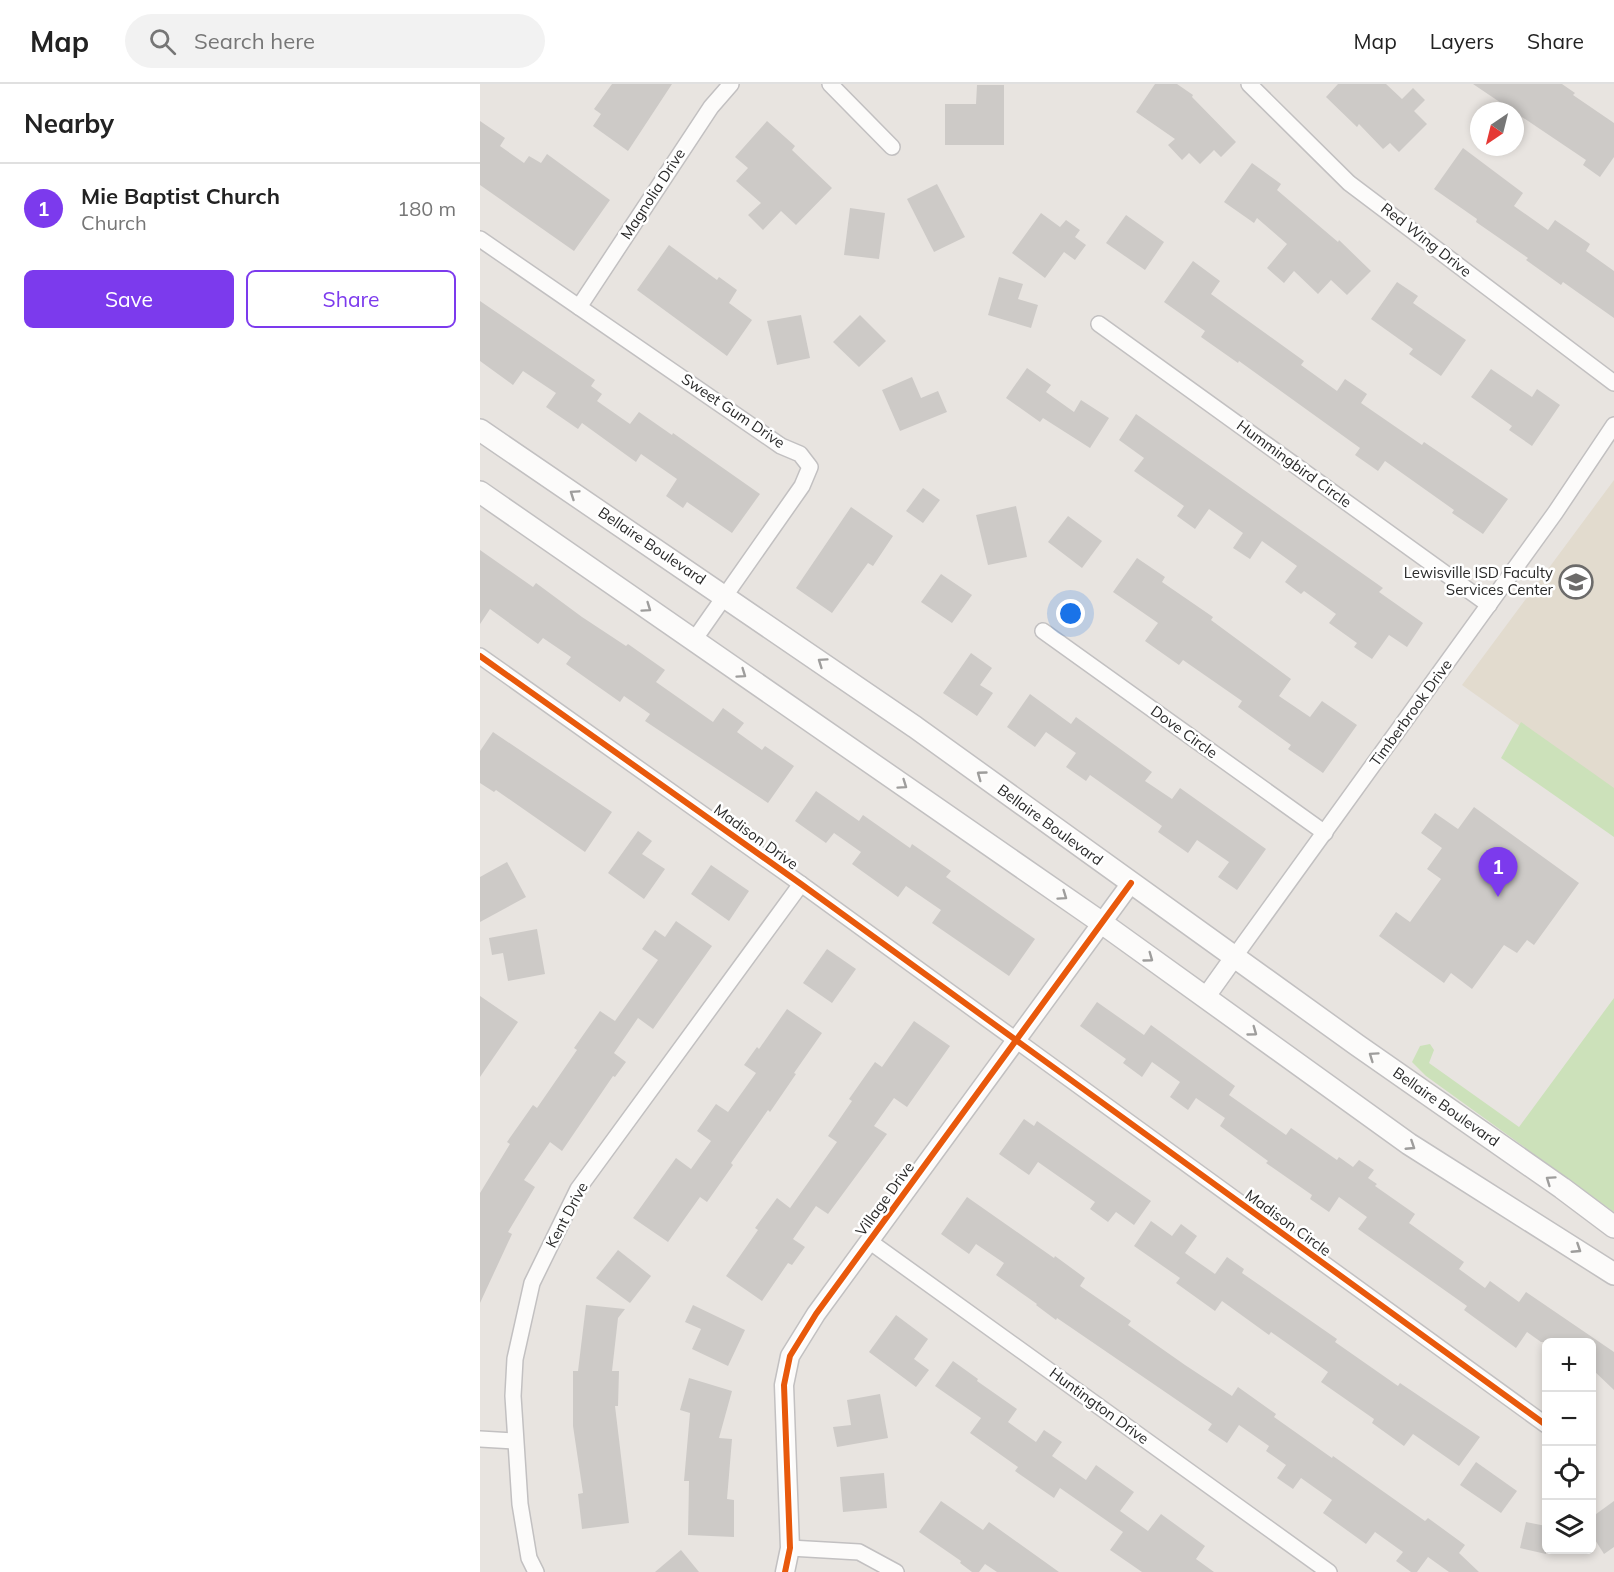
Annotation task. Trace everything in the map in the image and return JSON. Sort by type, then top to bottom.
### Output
[{"type":"main road","name":"Bellaire Boulevard","points":[[480,430],[725,595],[915,727],[1614,1227]]},
{"type":"main road","points":[[480,492],[1102,923],[1409,1144],[1614,1274]]},
{"type":"street","name":"Magnolia Drive","points":[[579,307],[705,115],[731,84]]},
{"type":"street","points":[[830,84],[892,147]]},
{"type":"street","name":"Red Wing Drive","points":[[1249,84],[1349,183],[1614,383]]},
{"type":"street","name":"Sweet Gum Drive","points":[[480,239],[781,446],[800,454],[810,467],[802,486],[694,640]]},
{"type":"street","name":"Hummingbird Circle","points":[[1099,324],[1489,605]]},
{"type":"street","name":"Timberbrook Drive","points":[[1205,998],[1575,485],[1614,425]]},
{"type":"street","name":"Dove Circle","points":[[1043,631],[1325,833]]},
{"type":"street","name":"Madison Drive","points":[[480,656],[801,884],[1015,1041]]},
{"type":"street","name":"Village Drive","points":[[786,1572],[790,1548],[784,1400],[786,1371],[790,1356],[816,1314],[1131,883]]},
{"type":"street","name":"Kent Drive","points":[[536,1572],[529,1557],[520,1504],[513,1396],[515,1359],[532,1283],[578,1189],[801,884]]},
{"type":"street","name":"Madison Circle","points":[[1015,1041],[1542,1422]]},
{"type":"street","name":"Huntington Drive","points":[[869,1241],[1329,1572]]},
{"type":"street","points":[[480,1439],[515,1441]]},
{"type":"street","points":[[790,1548],[859,1552],[896,1572]]},
{"type":"shaded area","name":"Lewisville ISD Faculty Services Center","points":[[1614,480],[1614,793],[1462,685]]},
{"type":"green space","points":[[1521,722],[1614,788],[1614,837],[1501,758]]},
{"type":"green space","points":[[1614,998],[1614,1212],[1426,1076],[1412,1062],[1420,1046],[1430,1044],[1434,1050],[1429,1063],[1519,1127]]},
{"type":"building","points":[[612,84],[672,84],[628,151],[593,126],[601,114],[594,109]]},
{"type":"building","points":[[1155,84],[1177,84],[1193,95],[1192,97],[1236,142],[1221,157],[1214,150],[1200,164],[1189,153],[1182,160],[1168,145],[1175,139],[1136,112]]},
{"type":"building","points":[[1338,84],[1386,84],[1402,99],[1413,88],[1425,100],[1414,111],[1427,124],[1399,152],[1390,143],[1383,149],[1359,124],[1357,127],[1326,97]]},
{"type":"building","points":[[1473,84],[1562,84],[1575,93],[1573,95],[1614,123],[1614,157],[1600,177],[1583,165],[1586,160],[1524,118],[1524,102],[1500,102]]},
{"type":"building","points":[[977,85],[1004,85],[1004,145],[945,145],[945,104],[976,104]]},
{"type":"building","points":[[480,121],[505,138],[500,146],[524,163],[529,156],[541,163],[547,154],[610,200],[574,251],[480,185]]},
{"type":"building","points":[[767,121],[795,146],[792,150],[832,188],[796,225],[781,211],[763,230],[748,215],[761,203],[736,181],[748,168],[735,157]]},
{"type":"building","points":[[1463,148],[1470,153],[1470,156],[1474,156],[1523,193],[1514,206],[1548,230],[1555,220],[1590,244],[1586,251],[1614,271],[1614,318],[1563,282],[1561,285],[1526,260],[1528,258],[1434,189]]},
{"type":"building","points":[[1252,163],[1281,184],[1277,190],[1338,242],[1339,240],[1371,271],[1347,295],[1331,280],[1318,294],[1294,271],[1284,283],[1267,268],[1287,244],[1257,218],[1254,223],[1224,202]]},
{"type":"building","points":[[937,184],[965,237],[934,252],[907,199]]},
{"type":"building","points":[[850,208],[885,213],[879,259],[844,255]]},
{"type":"building","points":[[1041,213],[1060,227],[1066,220],[1080,230],[1075,237],[1086,245],[1075,260],[1064,252],[1045,278],[1012,253]]},
{"type":"building","points":[[1126,215],[1164,242],[1145,270],[1106,243]]},
{"type":"building","points":[[669,245],[717,280],[719,277],[737,290],[729,303],[752,320],[727,356],[637,290]]},
{"type":"building","points":[[1193,261],[1220,281],[1211,294],[1304,361],[1301,365],[1337,391],[1345,379],[1367,394],[1361,403],[1422,445],[1424,442],[1508,499],[1483,534],[1452,513],[1454,510],[1385,461],[1378,471],[1355,455],[1360,448],[1239,361],[1238,363],[1201,337],[1205,331],[1164,302]]},
{"type":"building","points":[[999,277],[1023,284],[1018,299],[1038,305],[1031,328],[988,315]]},
{"type":"building","points":[[1397,282],[1418,296],[1413,303],[1466,340],[1441,376],[1409,354],[1413,349],[1371,319]]},
{"type":"building","points":[[480,301],[595,380],[591,386],[602,394],[597,401],[630,424],[639,412],[760,494],[732,533],[687,502],[683,508],[666,496],[677,479],[641,454],[636,462],[582,423],[578,429],[546,407],[556,393],[523,371],[513,385],[480,361]]},
{"type":"building","points":[[801,315],[810,358],[777,365],[767,321]]},
{"type":"building","points":[[860,315],[886,341],[859,367],[833,342]]},
{"type":"building","points":[[1027,368],[1051,385],[1046,392],[1074,412],[1081,400],[1109,418],[1090,448],[1043,418],[1040,422],[1006,398]]},
{"type":"building","points":[[1491,369],[1532,397],[1537,389],[1560,405],[1532,446],[1509,430],[1512,426],[1471,397]]},
{"type":"building","points":[[912,377],[921,398],[938,391],[947,412],[900,431],[882,390]]},
{"type":"building","points":[[1136,414],[1383,588],[1379,592],[1423,623],[1407,647],[1389,635],[1372,659],[1354,647],[1357,643],[1329,623],[1336,614],[1304,591],[1301,594],[1285,582],[1297,566],[1262,541],[1250,559],[1233,548],[1243,533],[1209,509],[1195,529],[1177,516],[1184,506],[1134,471],[1144,458],[1119,440]]},
{"type":"building","points":[[923,488],[940,500],[923,523],[906,511]]},
{"type":"building","points":[[1016,506],[1027,557],[988,565],[976,515]]},
{"type":"building","points":[[851,507],[893,536],[873,566],[868,563],[832,613],[796,588]]},
{"type":"building","points":[[1068,516],[1102,541],[1082,568],[1048,542]]},
{"type":"building","points":[[480,550],[533,587],[536,583],[582,617],[626,646],[628,644],[665,670],[656,682],[713,722],[723,708],[744,723],[737,732],[762,750],[765,746],[794,766],[768,803],[645,721],[650,714],[624,696],[620,702],[566,664],[571,657],[543,638],[538,644],[490,609],[480,624]]},
{"type":"building","points":[[1137,558],[1165,577],[1162,582],[1213,617],[1211,620],[1291,679],[1279,696],[1310,717],[1322,701],[1357,725],[1323,773],[1288,749],[1291,745],[1238,707],[1242,701],[1183,660],[1179,665],[1145,641],[1158,623],[1113,592]]},
{"type":"building","points":[[941,574],[972,595],[952,623],[921,602]]},
{"type":"building","points":[[971,653],[992,668],[980,685],[993,693],[977,716],[943,693]]},
{"type":"building","points":[[1030,694],[1071,724],[1076,717],[1152,772],[1145,781],[1172,799],[1180,788],[1266,849],[1237,890],[1218,877],[1229,862],[1197,840],[1188,853],[1158,832],[1162,826],[1090,775],[1086,781],[1066,767],[1076,753],[1046,732],[1035,747],[1007,727]]},
{"type":"building","points":[[493,732],[612,812],[585,852],[496,790],[494,792],[480,783],[480,751]]},
{"type":"building","points":[[816,791],[859,821],[863,815],[910,848],[912,844],[951,871],[946,877],[1035,939],[1009,976],[932,923],[941,910],[906,886],[898,897],[852,864],[861,852],[834,833],[826,843],[795,821]]},
{"type":"building","points":[[1474,807],[1579,883],[1534,945],[1527,940],[1517,953],[1504,945],[1472,989],[1451,973],[1444,983],[1379,936],[1396,912],[1410,922],[1441,879],[1427,869],[1442,848],[1421,833],[1435,813],[1458,829]]},
{"type":"building","points":[[638,831],[652,841],[642,854],[665,869],[644,899],[608,873]]},
{"type":"building","points":[[507,862],[526,897],[480,922],[480,877]]},
{"type":"building","points":[[711,865],[749,891],[729,921],[691,894]]},
{"type":"building","points":[[676,921],[712,946],[653,1029],[638,1018],[614,1053],[626,1062],[615,1077],[613,1076],[562,1151],[550,1142],[524,1180],[535,1187],[508,1232],[512,1234],[480,1303],[480,1193],[510,1144],[507,1142],[533,1105],[537,1108],[577,1050],[574,1048],[600,1011],[615,1021],[658,960],[642,949],[655,930],[665,937]]},
{"type":"building","points":[[537,929],[545,974],[508,981],[503,953],[492,955],[489,938]]},
{"type":"building","points":[[827,949],[856,969],[832,1003],[803,983]]},
{"type":"building","points":[[480,996],[518,1022],[480,1077]]},
{"type":"building","points":[[1097,1002],[1144,1035],[1151,1025],[1235,1086],[1229,1095],[1286,1135],[1291,1128],[1337,1160],[1339,1157],[1353,1167],[1359,1160],[1374,1170],[1368,1178],[1377,1184],[1375,1186],[1415,1214],[1409,1223],[1464,1262],[1459,1269],[1485,1288],[1490,1281],[1519,1302],[1526,1292],[1593,1338],[1542,1338],[1541,1342],[1527,1332],[1516,1348],[1464,1310],[1467,1306],[1358,1229],[1367,1217],[1339,1197],[1329,1212],[1310,1199],[1312,1195],[1266,1163],[1268,1161],[1220,1126],[1225,1118],[1196,1098],[1188,1110],[1170,1097],[1180,1082],[1152,1062],[1142,1077],[1123,1063],[1126,1059],[1080,1026]]},
{"type":"building","points":[[787,1009],[822,1033],[770,1112],[768,1110],[731,1163],[733,1165],[707,1202],[700,1197],[668,1242],[633,1218],[676,1158],[691,1169],[711,1141],[697,1131],[716,1104],[728,1112],[756,1073],[744,1065],[757,1047],[759,1049]]},
{"type":"building","points":[[914,1021],[950,1046],[907,1107],[894,1098],[874,1126],[887,1134],[828,1214],[816,1206],[793,1239],[805,1247],[792,1265],[788,1263],[762,1301],[726,1276],[758,1230],[755,1228],[777,1198],[790,1208],[837,1142],[828,1136],[852,1101],[849,1099],[875,1062],[882,1067]]},
{"type":"building","points":[[1024,1119],[1034,1126],[1037,1121],[1151,1201],[1134,1225],[1116,1212],[1108,1222],[1090,1209],[1095,1202],[1038,1162],[1029,1175],[999,1154]]},
{"type":"building","points":[[967,1197],[1085,1278],[1080,1286],[1131,1321],[1128,1325],[1185,1365],[1232,1396],[1238,1387],[1276,1414],[1274,1417],[1332,1458],[1333,1456],[1425,1521],[1428,1518],[1465,1545],[1459,1553],[1479,1572],[1449,1572],[1428,1557],[1417,1572],[1411,1572],[1396,1561],[1403,1552],[1375,1532],[1366,1544],[1323,1513],[1332,1500],[1301,1478],[1293,1489],[1277,1478],[1286,1465],[1266,1451],[1269,1446],[1239,1425],[1227,1443],[1208,1430],[1212,1424],[1057,1318],[1056,1320],[996,1275],[1004,1263],[976,1244],[969,1254],[941,1234]]},
{"type":"building","points":[[1151,1221],[1172,1236],[1181,1224],[1197,1236],[1185,1253],[1215,1274],[1227,1257],[1244,1269],[1242,1273],[1337,1339],[1335,1342],[1398,1386],[1400,1383],[1480,1437],[1459,1466],[1413,1434],[1404,1446],[1372,1423],[1374,1419],[1321,1382],[1328,1372],[1271,1332],[1269,1335],[1222,1301],[1215,1311],[1176,1283],[1180,1278],[1134,1246]]},
{"type":"building","points":[[618,1250],[651,1276],[630,1303],[596,1278]]},
{"type":"building","points":[[586,1305],[625,1309],[618,1318],[612,1371],[619,1371],[618,1406],[615,1406],[629,1523],[582,1529],[578,1494],[583,1493],[573,1426],[573,1371],[578,1371]]},
{"type":"building","points":[[693,1305],[745,1330],[728,1366],[692,1349],[701,1329],[685,1322]]},
{"type":"building","points":[[896,1315],[928,1339],[914,1359],[929,1370],[916,1387],[869,1352]]},
{"type":"building","points":[[1596,1340],[1614,1352],[1614,1390],[1596,1373]]},
{"type":"building","points":[[953,1361],[1017,1409],[1008,1422],[1036,1442],[1044,1430],[1062,1442],[1052,1456],[1086,1480],[1096,1465],[1134,1492],[1120,1511],[1148,1531],[1161,1514],[1205,1546],[1196,1559],[1214,1572],[1142,1572],[1110,1550],[1123,1532],[1060,1488],[1054,1498],[1015,1471],[1018,1467],[970,1433],[981,1418],[935,1386]]},
{"type":"building","points":[[689,1378],[732,1391],[719,1438],[732,1439],[727,1499],[734,1500],[734,1537],[688,1535],[689,1481],[684,1481],[690,1413],[680,1410]]},
{"type":"building","points":[[880,1394],[888,1438],[837,1447],[833,1427],[851,1425],[847,1400]]},
{"type":"building","points":[[1476,1462],[1517,1491],[1501,1513],[1460,1485]]},
{"type":"building","points":[[884,1473],[887,1508],[843,1512],[840,1477]]},
{"type":"building","points":[[941,1501],[983,1530],[989,1522],[1059,1572],[997,1572],[985,1564],[979,1572],[972,1572],[960,1563],[961,1561],[919,1532]]},
{"type":"building","points":[[1614,1501],[1614,1547],[1604,1554],[1596,1541],[1596,1514]]},
{"type":"building","points":[[1526,1522],[1542,1525],[1542,1553],[1520,1548]]},
{"type":"building","points":[[681,1550],[699,1572],[655,1572]]},
{"type":"cycle path","points":[[480,656],[801,884],[1542,1422]]},
{"type":"cycle path","points":[[785,1572],[790,1548],[784,1385],[790,1356],[816,1314],[1131,883]]},
{"type":"place","name":"Lewisville ISD Faculty Services Center","points":[[1576,582]]},
{"type":"place","name":"Mie Baptist Church","points":[[1498,897]]}]
